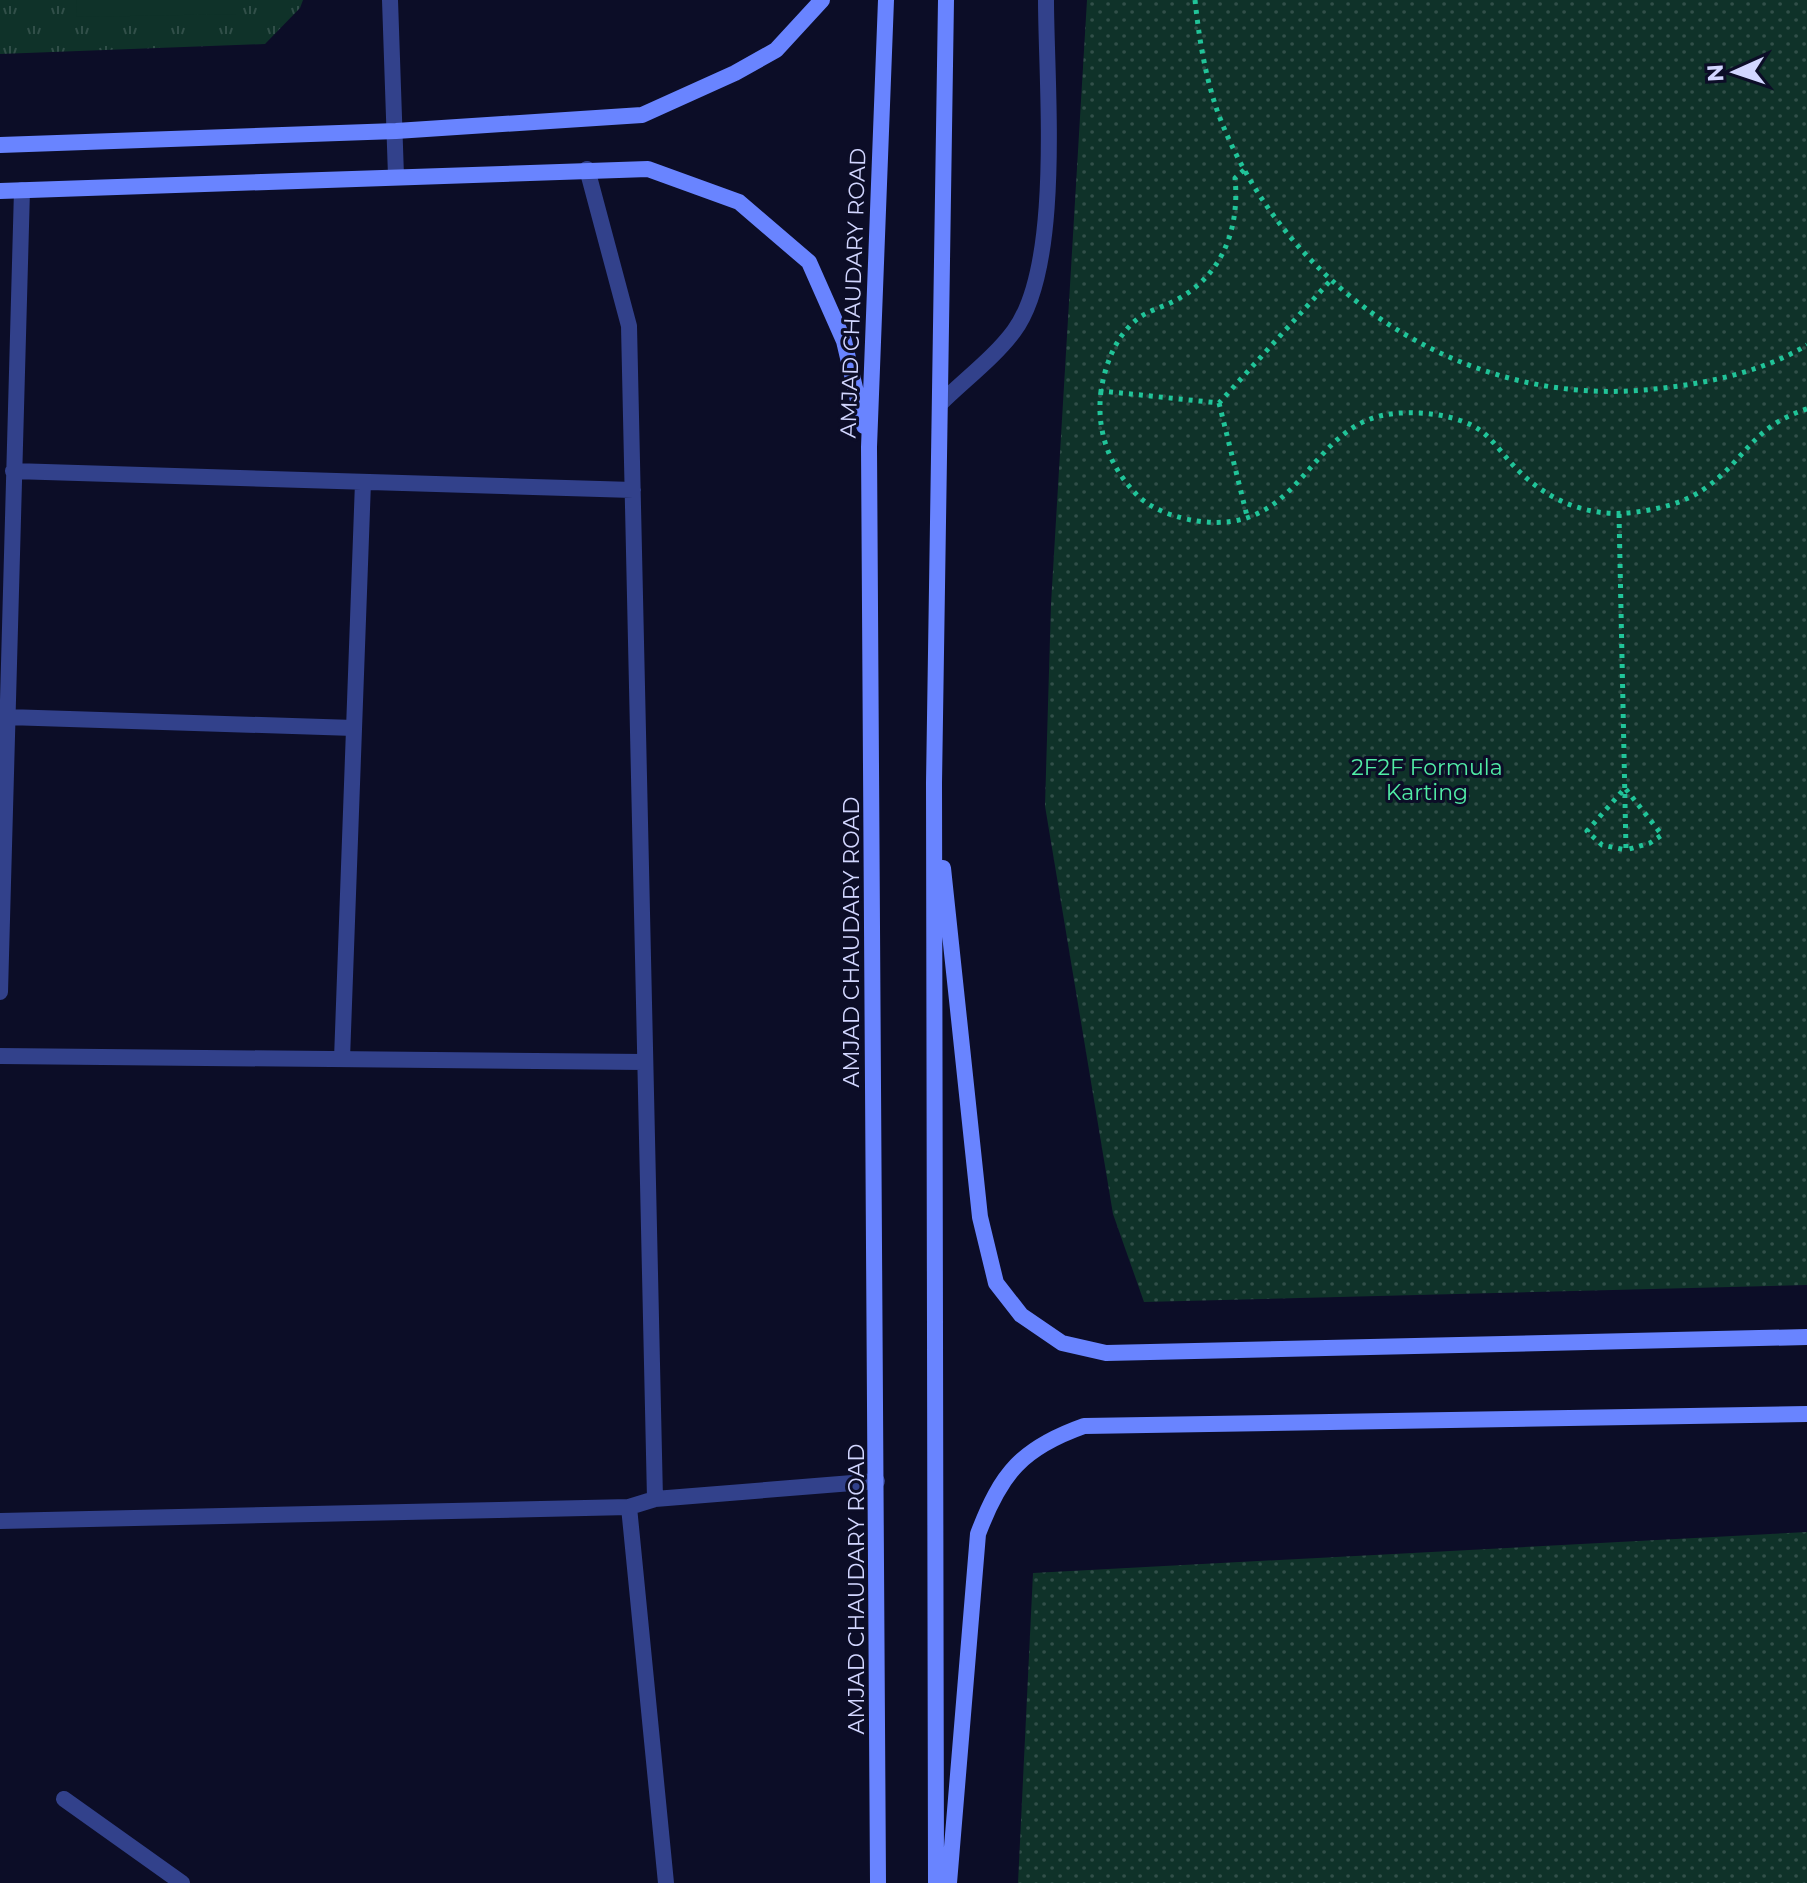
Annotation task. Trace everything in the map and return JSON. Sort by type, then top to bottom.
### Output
[{"type":"street","points":[[390,0],[396,176]]},
{"type":"street","points":[[0,145],[396,131],[642,115],[735,73],[776,50],[822,0]]},
{"type":"street","name":"AMJAD CHAUDARY ROAD","points":[[878,1883],[869,447],[886,0]]},
{"type":"street","points":[[936,1883],[934,783],[946,0]]},
{"type":"street","points":[[940,404],[1015,330],[1037,281],[1047,227],[1046,0]]},
{"type":"street","points":[[587,169],[629,326],[655,1499]]},
{"type":"street","points":[[0,191],[648,169],[739,202],[809,262],[844,341],[869,447]]},
{"type":"street","points":[[0,992],[7,717],[4,668],[22,190]]},
{"type":"street","points":[[13,471],[633,490]]},
{"type":"street","points":[[342,1059],[363,482]]},
{"type":"street","points":[[7,717],[354,728]]},
{"type":"street","points":[[934,783],[980,1217],[996,1283],[1021,1315],[1062,1343],[1106,1353],[1807,1337]]},
{"type":"street","points":[[0,1056],[644,1062]]},
{"type":"street","points":[[949,1883],[978,1534],[995,1489],[1023,1458],[1055,1437],[1084,1426],[1807,1414]]},
{"type":"street","points":[[0,1521],[629,1507],[655,1499],[877,1481]]},
{"type":"street","points":[[629,1507],[666,1883]]},
{"type":"street","points":[[64,1799],[182,1883]]},
{"type":"path","points":[[1195,0],[1201,50],[1218,111],[1244,170],[1278,222],[1330,281],[1380,320],[1434,352],[1493,375],[1555,388],[1619,392],[1681,387],[1743,372],[1807,345]]},
{"type":"path","points":[[1244,170],[1235,178],[1234,230],[1220,259],[1199,284],[1176,300],[1137,319],[1125,331],[1104,371],[1101,435],[1125,483],[1142,499],[1186,520],[1207,523],[1247,516],[1273,506],[1292,490],[1341,436],[1382,415],[1406,414],[1446,418],[1473,426],[1534,486],[1555,499],[1595,514],[1657,509],[1704,489],[1759,434],[1782,417],[1807,409]]},
{"type":"path","points":[[1219,403],[1330,281]]},
{"type":"path","points":[[1101,391],[1219,403]]},
{"type":"path","points":[[1219,403],[1247,516]]},
{"type":"path","points":[[1619,514],[1626,850]]},
{"type":"path","points":[[1625,788],[1662,835],[1650,843],[1626,850],[1602,845],[1587,831],[1625,788]]},
{"type":"green space","points":[[0,0],[303,0],[300,8],[265,44],[0,54]]},
{"type":"green space","points":[[76,0],[237,0],[237,14],[77,17]]},
{"type":"green space","name":"2F2F Formula Karting","points":[[1087,0],[1807,0],[1807,1285],[1144,1302],[1113,1214],[1045,806],[1051,604]]},
{"type":"green space","points":[[1807,1532],[1807,1883],[1018,1883],[1033,1573]]}]
